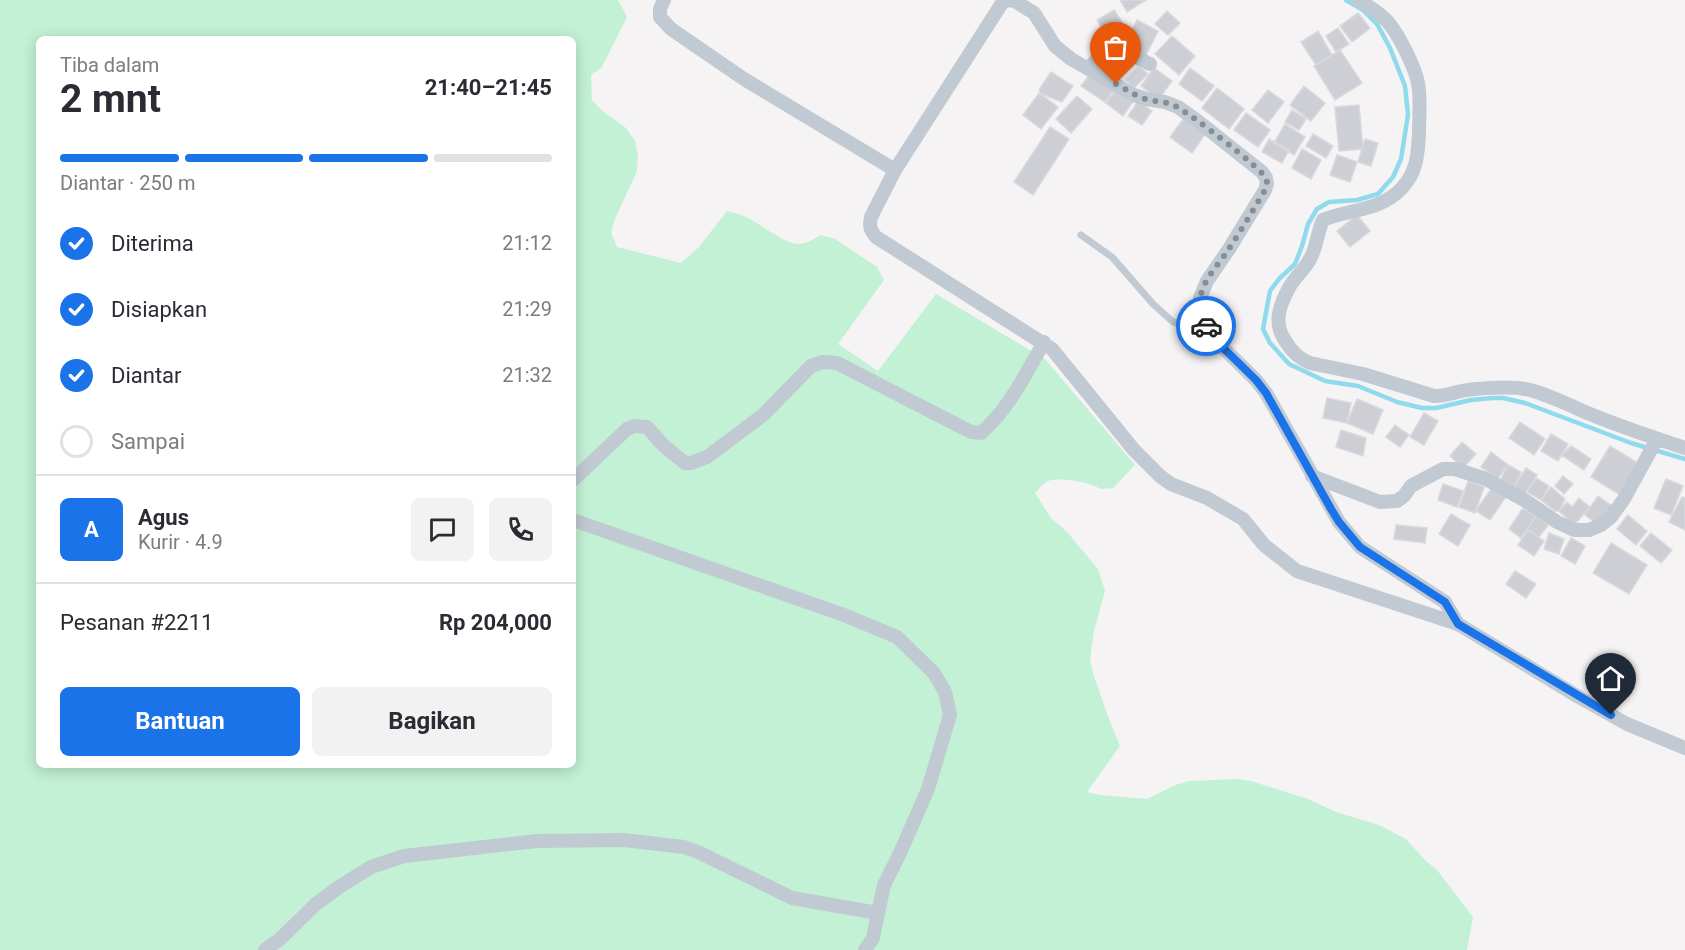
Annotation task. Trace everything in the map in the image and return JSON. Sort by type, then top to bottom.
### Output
[{"type":"street","points":[[664,0],[660,9],[660,17],[671,29],[744,79],[895,170]]},
{"type":"street","points":[[1458,624],[1445,602],[1360,547],[1339,522],[1266,393],[1256,380],[1210,335],[1200,314],[1200,298],[1207,281],[1265,190],[1266,177],[1234,149],[1178,107],[1134,95],[1071,58],[1055,46],[1034,13],[1015,1],[1006,0],[895,170],[871,217],[870,231],[876,237],[1044,342],[1134,450],[1160,476],[1171,484],[1207,498],[1243,519],[1264,545],[1297,571],[1458,624],[1627,724],[1685,748]]},
{"type":"street","points":[[1358,0],[1388,22],[1418,81],[1420,97],[1417,163],[1403,188],[1391,197],[1370,208],[1336,214],[1323,220],[1315,248],[1291,285],[1279,312],[1278,329],[1282,338],[1302,360],[1385,380],[1426,394],[1447,396],[1455,392],[1492,388],[1525,389],[1548,396],[1654,445],[1685,448]]},
{"type":"street","points":[[1089,68],[1108,46],[1115,47],[1150,64]]},
{"type":"street","points":[[576,477],[627,429],[634,426],[647,428],[685,463],[691,464],[707,457],[763,415],[811,366],[823,362],[837,363],[971,432],[981,433],[995,420],[1044,342]]},
{"type":"street","points":[[1312,476],[1380,502],[1397,501],[1411,486],[1443,469],[1455,469],[1486,479],[1574,530],[1589,530],[1601,525],[1611,517],[1624,499],[1654,445]]},
{"type":"street","points":[[576,521],[822,607],[897,637],[934,673],[945,692],[950,715],[928,789],[884,885],[873,938],[866,950]]},
{"type":"street","points":[[265,950],[280,939],[316,904],[371,867],[404,856],[537,841],[623,840],[684,847],[792,898],[878,913]]},
{"type":"lane","points":[[1081,235],[1112,257],[1153,304],[1173,322],[1188,323],[1200,314]]},
{"type":"green space","points":[[0,0],[618,0],[627,17],[602,67],[591,75],[592,100],[601,110],[626,128],[635,141],[638,156],[637,171],[611,232],[617,247],[681,263],[699,247],[727,211],[746,217],[793,243],[804,243],[821,235],[835,239],[877,267],[884,280],[838,344],[878,371],[936,294],[1045,359],[1135,465],[1113,488],[1100,489],[1082,482],[1051,480],[1035,493],[1051,518],[1068,533],[1098,569],[1105,591],[1094,631],[1090,659],[1107,714],[1120,746],[1087,792],[1147,799],[1175,785],[1190,781],[1238,779],[1308,799],[1336,812],[1379,825],[1406,839],[1437,870],[1473,917],[1467,950],[0,950]]},
{"type":"building","points":[[1120,0],[1146,0],[1127,12]]},
{"type":"building","points":[[1114,10],[1128,31],[1111,42],[1097,20]]},
{"type":"building","points":[[1167,11],[1180,23],[1168,35],[1155,24]]},
{"type":"building","points":[[1358,13],[1370,28],[1352,42],[1340,26]]},
{"type":"building","points":[[1137,20],[1158,31],[1145,57],[1124,46]]},
{"type":"building","points":[[1338,28],[1349,44],[1336,52],[1326,36]]},
{"type":"building","points":[[1318,31],[1332,55],[1316,65],[1301,42]]},
{"type":"building","points":[[1172,36],[1195,56],[1179,75],[1155,54]]},
{"type":"building","points":[[1340,50],[1362,83],[1335,100],[1314,66]]},
{"type":"building","points":[[1139,66],[1148,74],[1134,88],[1125,80]]},
{"type":"building","points":[[1154,68],[1172,81],[1159,99],[1141,86]]},
{"type":"building","points":[[1190,68],[1214,86],[1202,101],[1179,84]]},
{"type":"building","points":[[1051,72],[1073,86],[1062,102],[1039,93]]},
{"type":"building","points":[[1090,74],[1114,90],[1105,102],[1081,86]]},
{"type":"building","points":[[1304,86],[1325,103],[1311,121],[1290,105]]},
{"type":"building","points":[[1118,87],[1135,99],[1123,116],[1106,103]]},
{"type":"building","points":[[1217,88],[1244,109],[1229,129],[1202,108]]},
{"type":"building","points":[[1268,90],[1284,102],[1268,123],[1252,110]]},
{"type":"building","points":[[1039,93],[1058,107],[1041,129],[1023,115]]},
{"type":"building","points":[[1077,96],[1092,109],[1071,133],[1056,119]]},
{"type":"building","points":[[1138,101],[1152,111],[1142,125],[1128,116]]},
{"type":"building","points":[[1359,105],[1363,149],[1339,151],[1335,107]]},
{"type":"building","points":[[1292,110],[1306,119],[1299,130],[1285,122]]},
{"type":"building","points":[[1246,113],[1270,130],[1258,147],[1234,130]]},
{"type":"building","points":[[1184,118],[1206,133],[1192,153],[1170,137]]},
{"type":"building","points":[[1285,124],[1305,137],[1294,155],[1274,143]]},
{"type":"building","points":[[1050,127],[1069,139],[1033,195],[1014,182]]},
{"type":"building","points":[[1313,134],[1333,146],[1326,158],[1306,146]]},
{"type":"building","points":[[1269,139],[1289,150],[1282,163],[1262,152]]},
{"type":"building","points":[[1365,139],[1378,143],[1371,166],[1358,162]]},
{"type":"building","points":[[1302,149],[1321,160],[1311,179],[1292,168]]},
{"type":"building","points":[[1337,155],[1357,162],[1350,182],[1330,175]]},
{"type":"building","points":[[1357,215],[1370,231],[1350,247],[1337,231]]},
{"type":"building","points":[[1327,398],[1351,403],[1347,423],[1323,418]]},
{"type":"building","points":[[1357,399],[1383,410],[1373,434],[1347,423]]},
{"type":"building","points":[[1424,413],[1438,421],[1424,445],[1410,437]]},
{"type":"building","points":[[1520,422],[1545,439],[1534,455],[1509,438]]},
{"type":"building","points":[[1395,425],[1409,435],[1400,447],[1386,437]]},
{"type":"building","points":[[1341,430],[1366,438],[1363,456],[1336,447]]},
{"type":"building","points":[[1551,434],[1568,444],[1558,461],[1541,451]]},
{"type":"building","points":[[1462,442],[1476,454],[1463,468],[1450,456]]},
{"type":"building","points":[[1571,446],[1591,459],[1584,470],[1561,455]]},
{"type":"building","points":[[1610,446],[1641,465],[1622,496],[1591,477]]},
{"type":"building","points":[[1491,452],[1508,465],[1498,478],[1481,467]]},
{"type":"building","points":[[1508,465],[1521,472],[1512,490],[1499,483]]},
{"type":"building","points":[[1526,468],[1537,475],[1525,494],[1514,487]]},
{"type":"building","points":[[1563,476],[1573,484],[1564,494],[1555,486]]},
{"type":"building","points":[[1536,478],[1549,486],[1541,500],[1527,492]]},
{"type":"building","points":[[1666,479],[1683,486],[1671,515],[1654,508]]},
{"type":"building","points":[[1468,481],[1484,487],[1475,513],[1459,507]]},
{"type":"building","points":[[1443,484],[1463,491],[1457,507],[1438,500]]},
{"type":"building","points":[[1493,486],[1507,495],[1490,520],[1476,511]]},
{"type":"building","points":[[1551,487],[1565,499],[1559,511],[1555,511],[1541,500]]},
{"type":"building","points":[[1598,496],[1612,506],[1599,525],[1585,515]]},
{"type":"building","points":[[1682,497],[1685,498],[1685,530],[1669,522]]},
{"type":"building","points":[[1579,498],[1590,507],[1574,525],[1559,511],[1567,502],[1572,507]]},
{"type":"building","points":[[1523,508],[1536,516],[1521,538],[1509,529]]},
{"type":"building","points":[[1451,514],[1470,525],[1458,546],[1439,534]]},
{"type":"building","points":[[1628,515],[1647,531],[1636,545],[1617,529]]},
{"type":"building","points":[[1536,516],[1548,525],[1539,537],[1527,529]]},
{"type":"building","points":[[1396,525],[1427,528],[1425,543],[1394,539]]},
{"type":"building","points":[[1528,530],[1544,541],[1534,556],[1518,545]]},
{"type":"building","points":[[1549,533],[1564,539],[1559,554],[1544,549]]},
{"type":"building","points":[[1651,533],[1672,550],[1661,563],[1640,546]]},
{"type":"building","points":[[1571,538],[1585,546],[1575,564],[1561,556]]},
{"type":"building","points":[[1611,543],[1647,565],[1629,594],[1593,573]]},
{"type":"building","points":[[1515,571],[1536,584],[1526,598],[1506,584]]},
{"type":"waterway","points":[[1346,0],[1363,10],[1377,24],[1390,48],[1405,86],[1408,115],[1401,159],[1393,177],[1378,194],[1357,200],[1329,202],[1317,209],[1308,224],[1295,264],[1270,291],[1263,329],[1270,343],[1289,364],[1325,381],[1358,386],[1397,402],[1422,408],[1436,408],[1471,400],[1503,398],[1525,403],[1631,443],[1685,459]]},
{"type":"way so far","points":[[1116,84],[1134,95],[1178,107],[1234,149],[1266,177],[1265,190],[1202,291],[1200,314],[1206,326]]},
{"type":"route","points":[[1206,326],[1210,335],[1256,380],[1266,393],[1331,509],[1360,547],[1445,602],[1458,624],[1611,715]]}]
